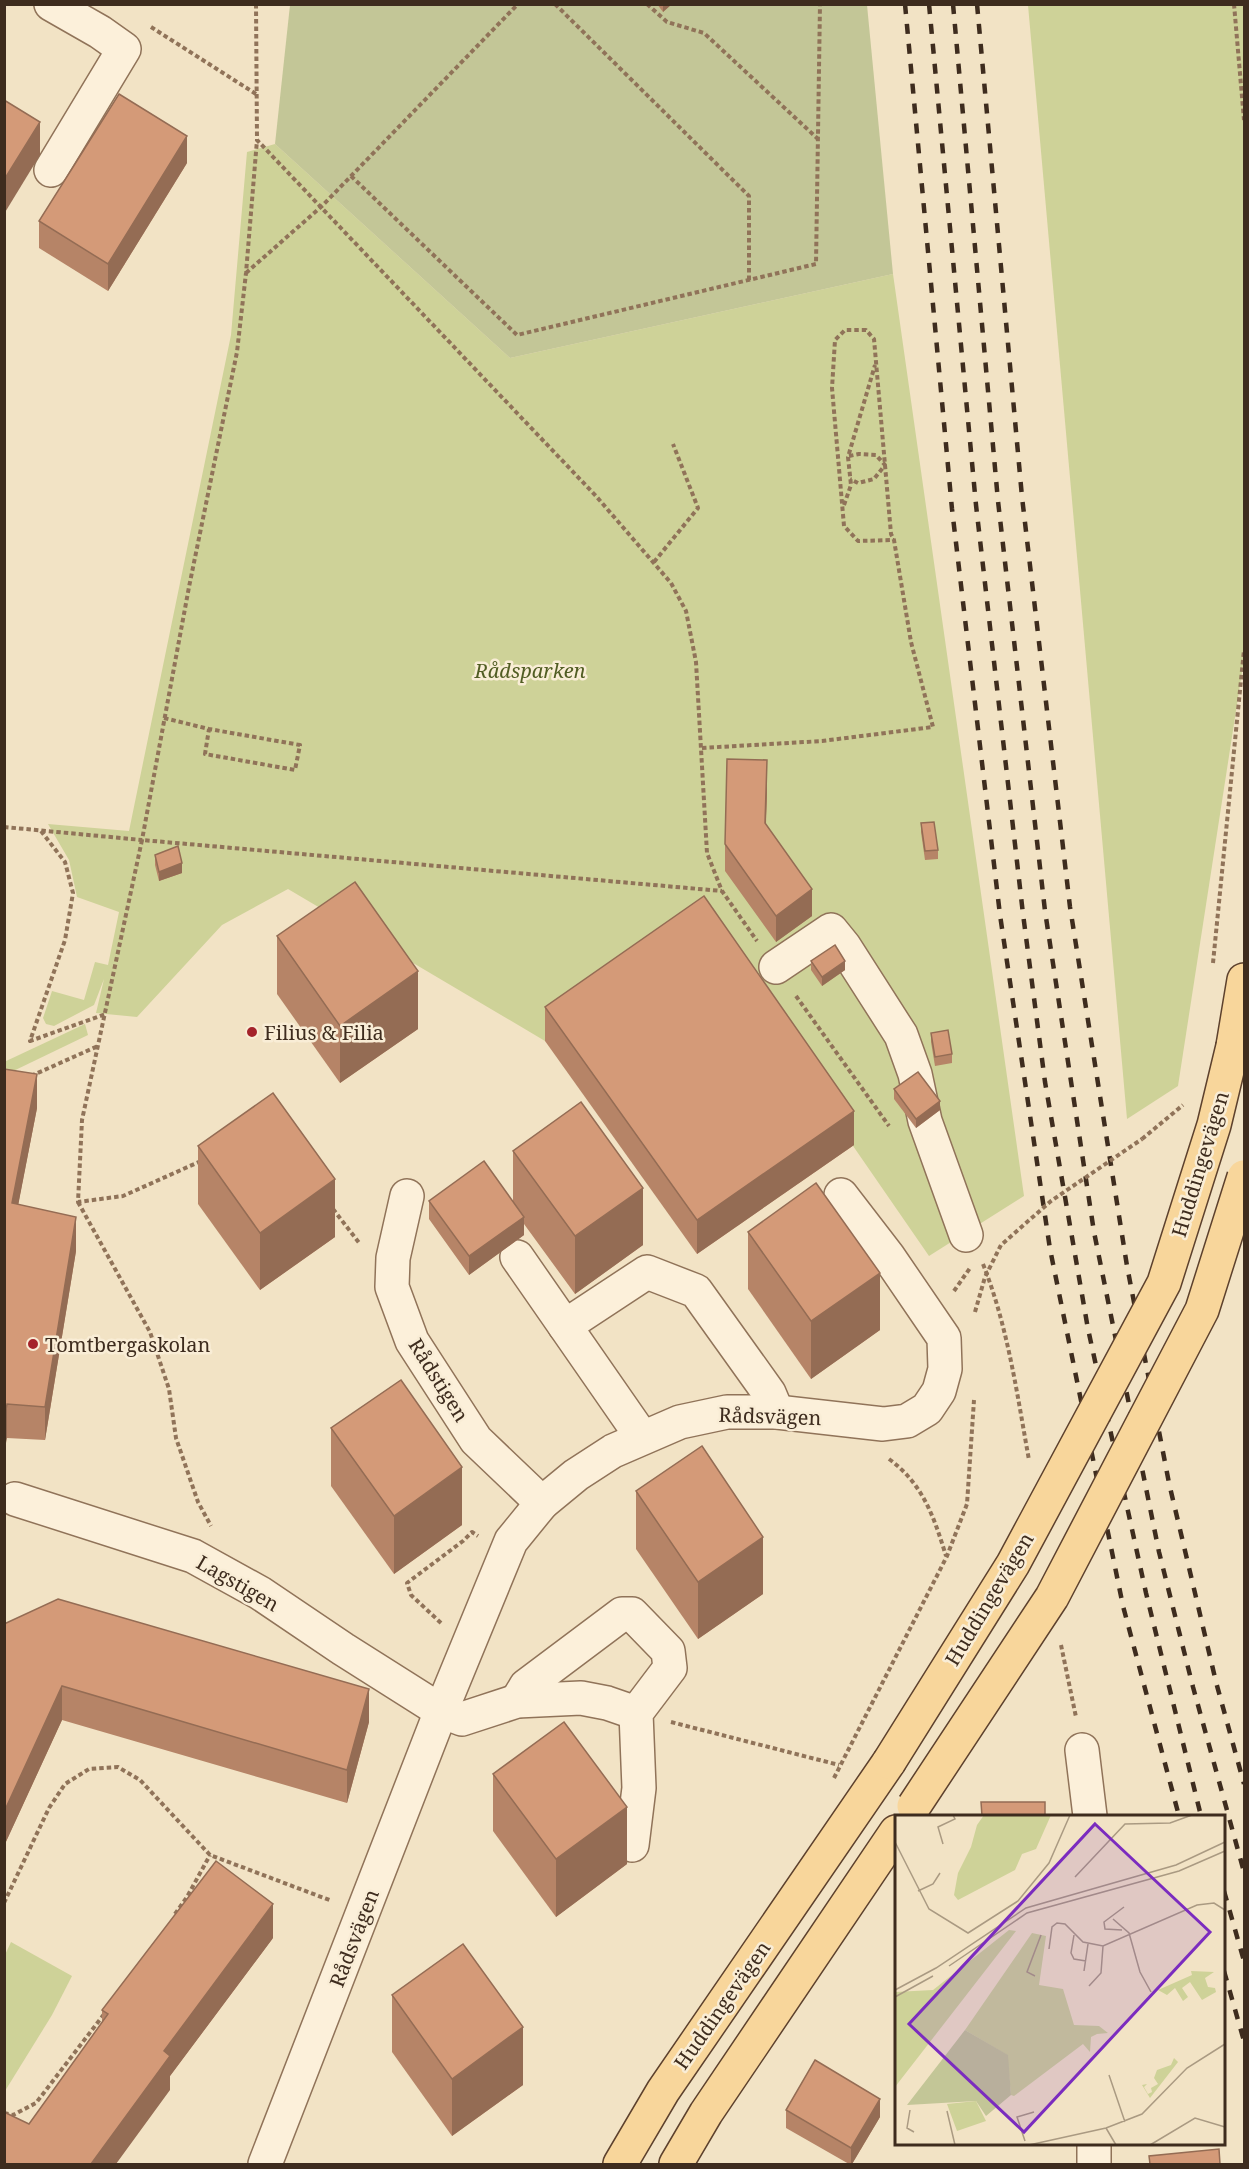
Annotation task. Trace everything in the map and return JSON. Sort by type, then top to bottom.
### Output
[{"type":"main road","name":"Huddingevägen","points":[[620,2164],[663,2091],[889,1762],[1013,1564],[1164,1283],[1214,1125],[1233,1046],[1245,980]]},
{"type":"main road","points":[[908,1815],[1058,1586],[1202,1310],[1245,1177]]},
{"type":"main road","points":[[676,2164],[706,2114],[895,1834]]},
{"type":"street","points":[[51,4],[100,32],[124,49],[51,170]]},
{"type":"street","points":[[776,967],[831,930],[844,946],[901,1035],[915,1074],[926,1121],[973,1245]]},
{"type":"street","name":"Rådsvägen","points":[[265,2164],[441,1711],[511,1541],[542,1503],[576,1475],[613,1451],[680,1422],[726,1412],[777,1412],[883,1424],[907,1421],[927,1409],[939,1391],[945,1370],[944,1338],[888,1256],[841,1195]]},
{"type":"street","name":"Rådstigen","points":[[407,1196],[393,1258],[392,1287],[412,1341],[476,1440],[542,1503]]},
{"type":"street","points":[[517,1257],[642,1437]]},
{"type":"street","points":[[565,1326],[647,1272],[696,1291],[769,1393],[777,1412]]},
{"type":"street","name":"Lagstigen","points":[[15,1499],[193,1556],[260,1593],[441,1711]]},
{"type":"street","points":[[517,1701],[526,1686],[622,1614],[632,1614],[668,1651],[670,1668],[636,1713],[639,1788],[632,1845]]},
{"type":"street","points":[[441,1711],[462,1719],[517,1701],[581,1698],[607,1703],[636,1713]]},
{"type":"street","points":[[1083,1750],[1090,1815]]},
{"type":"street","points":[[1094,2145],[1094,2164]]},
{"type":"path","points":[[216,1530],[208,1521],[198,1502],[176,1438],[169,1389],[150,1332],[78,1202],[82,1120],[142,840],[237,352],[257,140],[256,4]]},
{"type":"path","points":[[246,273],[322,206],[518,4]]},
{"type":"path","points":[[555,4],[749,196],[748,280]]},
{"type":"path","points":[[647,4],[666,22],[704,33],[818,139]]},
{"type":"path","points":[[351,176],[518,335],[816,264],[820,4]]},
{"type":"path","points":[[1234,4],[1245,120]]},
{"type":"path","points":[[147,25],[256,94]]},
{"type":"path","points":[[257,140],[588,488],[671,582],[686,611],[696,662],[707,853],[722,891],[891,1129]]},
{"type":"path","points":[[702,748],[822,741],[933,727],[911,642],[894,540],[891,534],[874,339],[866,330],[845,330],[835,340],[832,388],[844,526],[858,541],[894,540]]},
{"type":"path","points":[[842,508],[851,485],[848,457],[876,361]]},
{"type":"path","points":[[654,562],[698,508],[673,444]]},
{"type":"path","points":[[848,457],[859,454],[876,455],[885,465]]},
{"type":"path","points":[[850,479],[858,483],[874,479],[885,465]]},
{"type":"path","points":[[1212,968],[1245,651]]},
{"type":"path","points":[[164,718],[209,729],[300,745],[295,770],[205,754],[209,729]]},
{"type":"path","points":[[4,827],[722,891]]},
{"type":"path","points":[[40,831],[64,862],[73,893],[65,940],[30,1041],[106,1014]]},
{"type":"path","points":[[26,1079],[99,1046]]},
{"type":"path","points":[[975,1324],[975,1312],[985,1277],[1001,1245],[1051,1201],[1142,1139],[1184,1104]]},
{"type":"path","points":[[78,1202],[123,1196],[209,1158]]},
{"type":"path","points":[[328,1203],[363,1248]]},
{"type":"path","points":[[933,1321],[973,1245]]},
{"type":"path","points":[[973,1245],[993,1289],[1010,1353],[1030,1467]]},
{"type":"path","points":[[828,1787],[947,1556],[967,1504],[974,1392]]},
{"type":"path","points":[[885,1456],[894,1462],[923,1494],[933,1513],[947,1556]]},
{"type":"path","points":[[443,1625],[411,1594],[407,1583],[472,1532],[480,1537]]},
{"type":"path","points":[[1059,1637],[1083,1750]]},
{"type":"path","points":[[636,1713],[839,1764]]},
{"type":"path","points":[[4,1904],[49,1808],[64,1784],[89,1769],[118,1767],[140,1780],[210,1855],[363,1913]]},
{"type":"path","points":[[174,1916],[188,1897],[210,1855]]},
{"type":"path","points":[[4,2113],[14,2115],[36,2103],[108,2008]]},
{"type":"green space","points":[[290,5],[867,5],[893,274],[510,358],[275,144]]},
{"type":"green space","points":[[1028,5],[1244,5],[1244,659],[1178,1086],[1127,1119]]},
{"type":"green space","name":"Rådsparken","points":[[275,144],[510,358],[893,274],[1024,1196],[929,1256],[704,930],[545,1041],[288,889],[222,925],[137,1017],[96,1013],[104,979],[94,1005],[54,1026],[46,1024],[43,1018],[52,991],[84,1000],[95,962],[108,965],[119,912],[77,897],[69,860],[48,824],[129,831],[231,335],[247,152]]},
{"type":"green space","points":[[85,1024],[88,1035],[5,1075],[4,1062]]},
{"type":"green space","points":[[11,1942],[72,1976],[52,2015],[5,2091],[4,1957]]},
{"type":"building","points":[[119,94],[187,136],[108,264],[39,221]]},
{"type":"building","points":[[4,100],[40,122],[4,180]]},
{"type":"building","points":[[727,759],[767,760],[765,823],[812,889],[776,916],[725,844]]},
{"type":"building","points":[[934,822],[938,850],[925,851],[921,823]]},
{"type":"building","points":[[178,846],[182,863],[159,872],[155,855]]},
{"type":"building","points":[[355,882],[418,971],[340,1026],[277,936]]},
{"type":"building","points":[[704,896],[854,1111],[697,1220],[545,1007]]},
{"type":"building","points":[[835,945],[845,961],[822,977],[811,961]]},
{"type":"building","points":[[948,1030],[952,1054],[935,1057],[931,1033]]},
{"type":"building","name":"Tomtbergaskolan","points":[[4,1069],[37,1074],[12,1203],[76,1217],[45,1407],[7,1404],[4,1420]]},
{"type":"building","points":[[918,1072],[940,1101],[916,1119],[894,1089]]},
{"type":"building","points":[[273,1093],[335,1179],[260,1233],[198,1146]]},
{"type":"building","points":[[581,1102],[643,1188],[575,1236],[513,1151]]},
{"type":"building","points":[[484,1161],[524,1217],[469,1256],[429,1201]]},
{"type":"building","points":[[816,1183],[880,1273],[811,1321],[748,1232]]},
{"type":"building","points":[[401,1380],[462,1467],[394,1516],[331,1428]]},
{"type":"building","points":[[702,1446],[763,1537],[698,1582],[636,1491]]},
{"type":"building","points":[[58,1599],[369,1689],[347,1770],[62,1686],[4,1812],[4,1624]]},
{"type":"building","points":[[564,1722],[627,1807],[556,1859],[493,1774]]},
{"type":"building","points":[[981,1802],[1045,1802],[1045,1815],[982,1815]]},
{"type":"building","points":[[216,1861],[273,1904],[164,2051],[170,2056],[91,2164],[4,2164],[4,2112],[29,2124],[108,2014],[102,2010]]},
{"type":"building","points":[[463,1944],[523,2027],[452,2079],[392,1995]]},
{"type":"building","points":[[815,2060],[880,2099],[851,2148],[786,2110]]},
{"type":"building","points":[[1219,2149],[1220,2164],[1150,2164],[1149,2156]]},
{"type":"railway","points":[[905,4],[952,509],[1000,915],[1050,1249],[1123,1606],[1179,1815]]},
{"type":"railway","points":[[929,4],[976,505],[1023,914],[1045,1082],[1088,1329],[1146,1593],[1201,1815]]},
{"type":"railway","points":[[953,4],[998,501],[1045,911],[1094,1232],[1159,1552],[1244,1872]]},
{"type":"railway","points":[[977,4],[1022,497],[1070,907],[1127,1266],[1169,1483],[1216,1682],[1244,1784]]},
{"type":"railway","points":[[1225,1894],[1244,1961]]},
{"type":"railway","points":[[1225,1974],[1244,2041]]},
{"type":"place","name":"Filius & Filia","points":[[252,1032]]},
{"type":"place","name":"Tomtbergaskolan","points":[[33,1344]]}]
